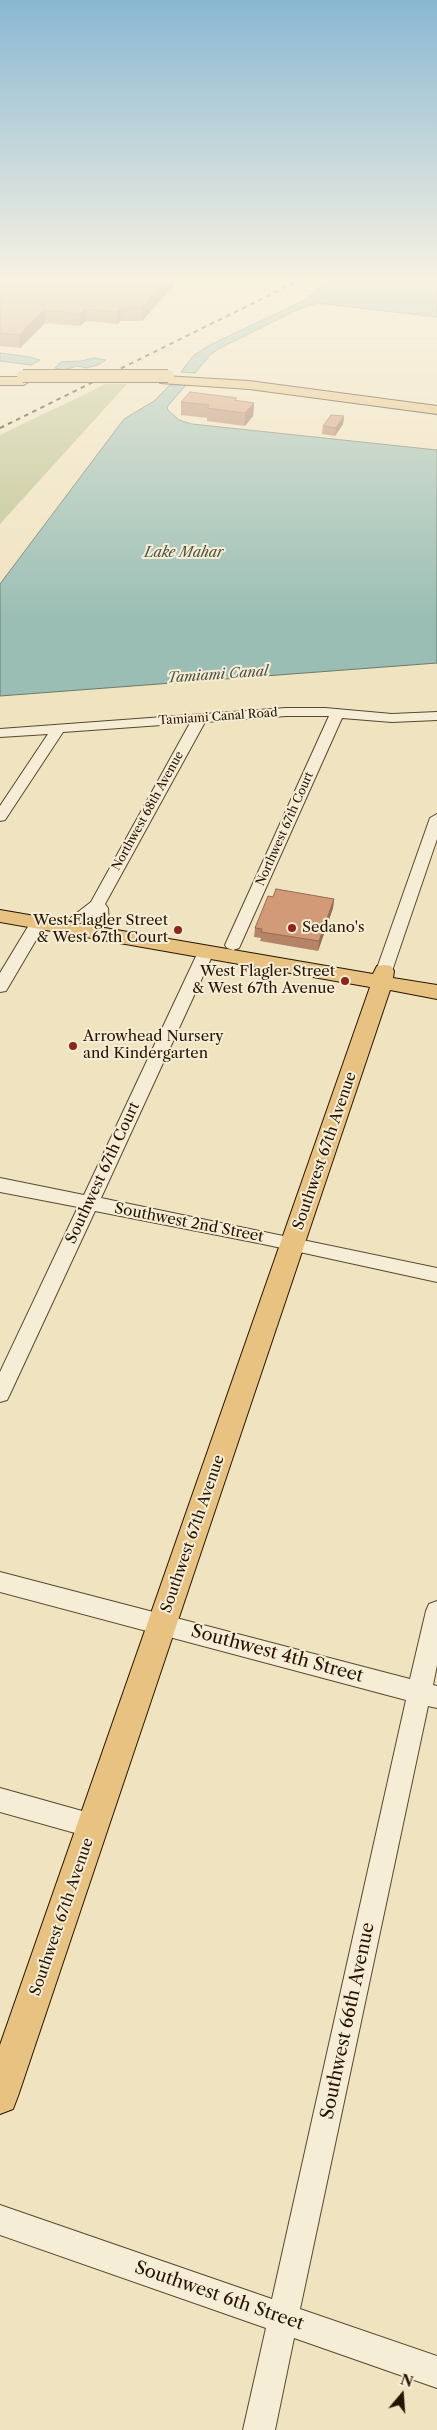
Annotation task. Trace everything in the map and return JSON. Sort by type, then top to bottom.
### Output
[{"type":"main road","points":[[305,392],[437,410]]},
{"type":"main road","points":[[349,392],[437,403]]},
{"type":"main road","points":[[0,905],[77,919],[99,914],[233,945],[383,976],[437,992]]},
{"type":"main road","points":[[0,916],[206,952],[383,976],[437,980]]},
{"type":"main road","name":"Southwest 67th Avenue","points":[[3,2075],[162,1624],[383,976]]},
{"type":"street","name":"Tamiami Canal Road","points":[[0,733],[286,712],[392,718],[437,716]]},
{"type":"street","name":"Northwest 67th Court","points":[[233,945],[337,714]]},
{"type":"street","name":"Northwest 68th Avenue","points":[[99,914],[200,718]]},
{"type":"street","points":[[0,817],[58,728]]},
{"type":"street","points":[[383,976],[437,818]]},
{"type":"street","points":[[0,987],[38,923]]},
{"type":"street","name":"Southwest 67th Court","points":[[0,1394],[206,952]]},
{"type":"street","name":"Southwest 2nd Street","points":[[0,1185],[292,1243],[437,1275]]},
{"type":"street","name":"Southwest 4th Street","points":[[0,1582],[428,1695]]},
{"type":"street","name":"Southwest 66th Avenue","points":[[259,2430],[428,1695],[437,1611]]},
{"type":"street","points":[[0,1800],[92,1826]]},
{"type":"street","name":"Southwest 6th Street","points":[[0,2220],[437,2372]]},
{"type":"green space","points":[[89,392],[119,392],[0,524],[0,435]]},
{"type":"water","name":"Lake Mahar","points":[[163,392],[180,392],[167,407],[168,410],[179,420],[192,424],[437,450],[437,663],[0,696],[0,584],[124,419],[154,401]]},
{"type":"building","points":[[190,392],[193,392],[237,398],[234,400],[254,403],[245,413],[207,408],[209,405],[181,402]]},
{"type":"building","points":[[331,415],[344,416],[336,428],[323,426]]},
{"type":"building","name":"Sedano's","points":[[276,889],[334,899],[319,941],[261,932],[262,929],[255,928],[268,896],[273,897]]},
{"type":"railway","points":[[0,428],[72,392]]},
{"type":"place","name":"Sedano's","points":[[292,928]]},
{"type":"place","name":"West Flagler Street & West 67th Court","points":[[178,930]]},
{"type":"place","name":"West Flagler Street & West 67th Avenue","points":[[345,981]]},
{"type":"place","name":"Arrowhead Nursery and Kindergarten","points":[[73,1046]]},
{"type":"water label","name":"Tamiami Canal","points":[[218,675]]}]
